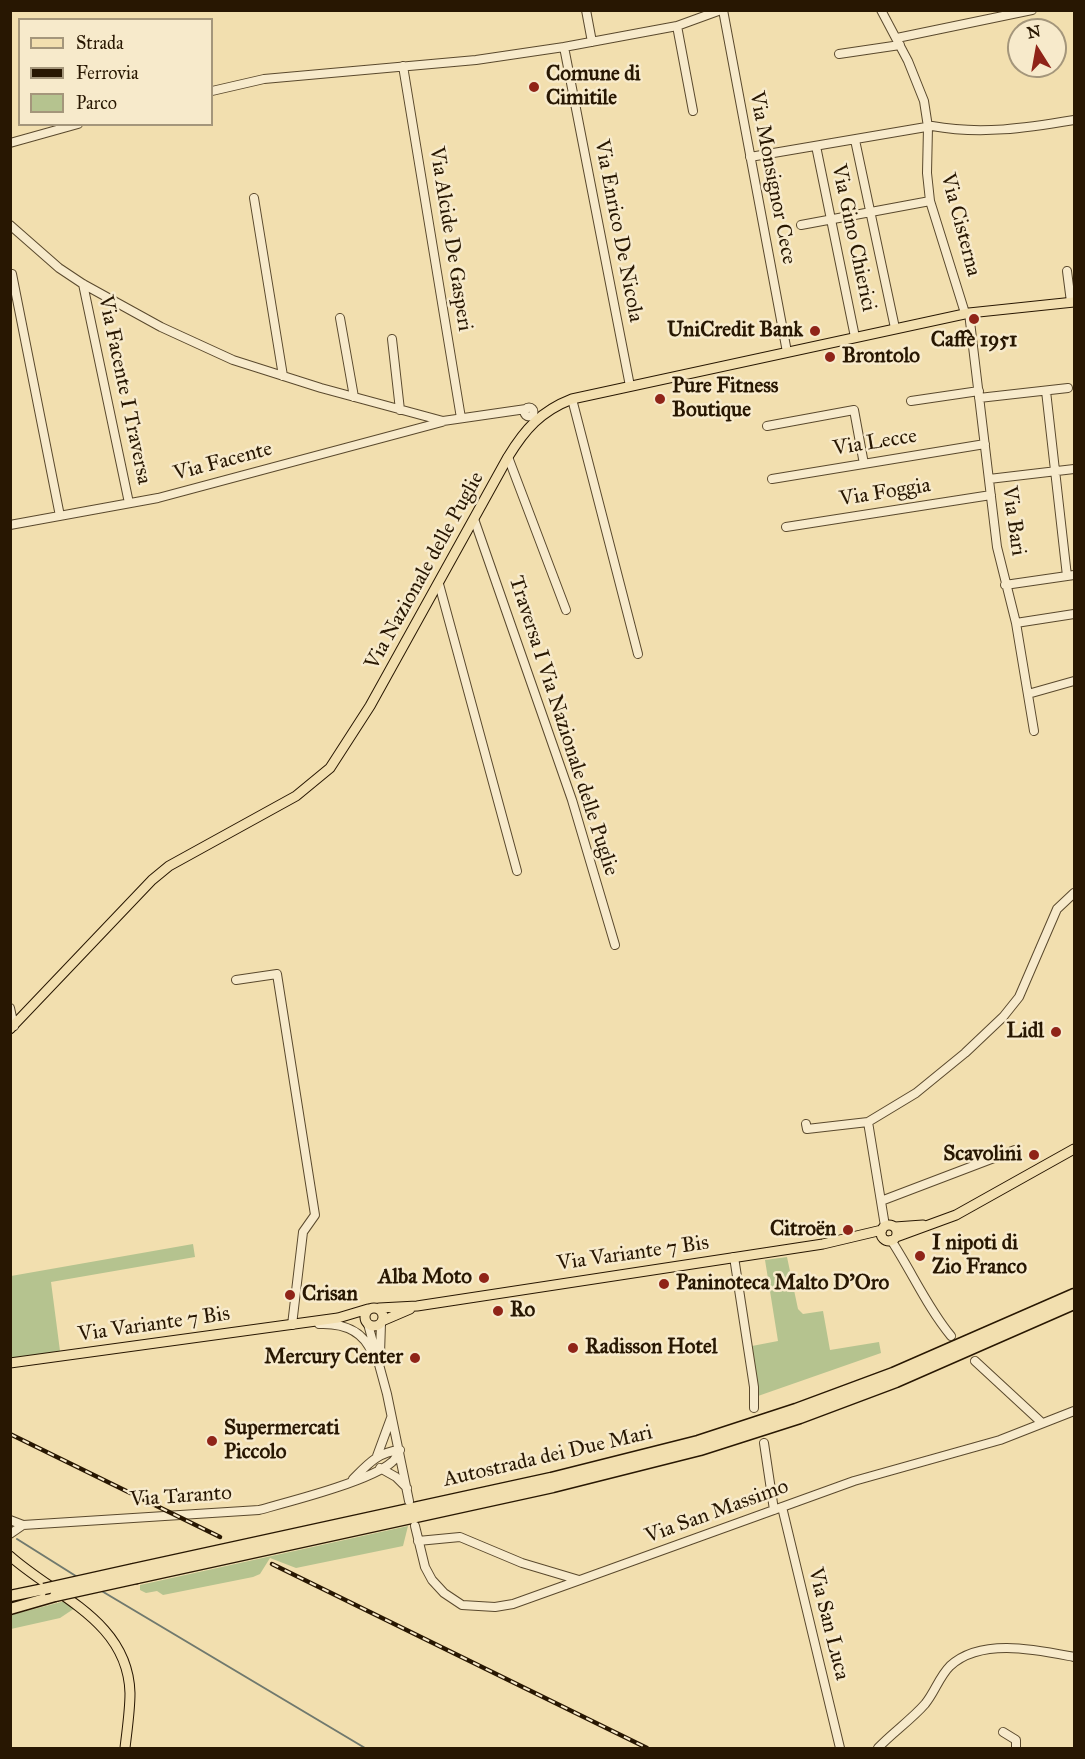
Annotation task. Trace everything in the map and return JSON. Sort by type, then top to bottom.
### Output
[{"type":"highway","name":"Autostrada dei Due Mari","points":[[10,1607],[136,1573],[551,1478],[698,1441],[796,1409],[893,1373],[1074,1294]]},
{"type":"highway","name":"Autostrada dei Due Mari","points":[[10,1596],[136,1573],[563,1485],[700,1450],[790,1421],[896,1382],[1074,1304]]},
{"type":"main road","name":"Via Nazionale delle Puglie","points":[[12,1028],[152,880],[169,866],[296,796],[330,768],[370,706],[508,457],[526,430],[549,409],[572,399],[967,313],[1073,302]]},
{"type":"main road","name":"Via Variante 7 Bis","points":[[379,1308],[417,1306],[889,1233],[938,1223],[1019,1182],[1074,1149]]},
{"type":"main road","name":"Via Variante 7 Bis","points":[[382,1322],[417,1306]]},
{"type":"main road","points":[[379,1308],[383,1312],[382,1322],[373,1326],[368,1324],[365,1314],[368,1309],[379,1308]]},
{"type":"main road","name":"Via Variante 7 Bis","points":[[10,1363],[305,1323],[338,1318],[368,1309]]},
{"type":"main road","name":"Via Variante 7 Bis","points":[[338,1318],[368,1324]]},
{"type":"main road","points":[[10,1558],[91,1615],[111,1637],[123,1657],[130,1693],[125,1749]]},
{"type":"street","points":[[586,10],[592,42]]},
{"type":"street","points":[[213,91],[264,79],[476,60],[564,47],[677,26],[722,10]]},
{"type":"street","name":"Via Monsignor Cece","points":[[722,10],[787,352]]},
{"type":"street","name":"Via Cisterna","points":[[881,10],[899,42],[924,101],[928,126],[927,173],[930,201],[967,313]]},
{"type":"street","points":[[839,54],[1032,10]]},
{"type":"street","points":[[677,26],[693,111]]},
{"type":"street","name":"Via Enrico De Nicola","points":[[564,47],[630,386]]},
{"type":"street","name":"Via Alcide De Gasperi","points":[[403,66],[461,418]]},
{"type":"street","points":[[750,157],[928,126],[975,132],[996,132],[1074,120]]},
{"type":"street","points":[[10,142],[70,126]]},
{"type":"street","points":[[855,140],[895,328]]},
{"type":"street","name":"Via Gino Chierici","points":[[816,146],[855,337]]},
{"type":"street","points":[[254,198],[283,376]]},
{"type":"street","points":[[801,225],[930,201]]},
{"type":"street","points":[[10,225],[59,268],[83,284],[161,327],[233,360],[443,421]]},
{"type":"street","points":[[1067,271],[1073,302]]},
{"type":"street","points":[[12,273],[60,516]]},
{"type":"street","name":"Via Facente I Traversa","points":[[83,284],[129,503]]},
{"type":"street","name":"Via Bari","points":[[967,313],[997,547],[1016,623],[1034,731]]},
{"type":"street","points":[[340,318],[354,397]]},
{"type":"street","points":[[392,339],[400,410]]},
{"type":"street","points":[[911,401],[1068,388]]},
{"type":"street","points":[[1005,585],[1071,575],[1055,471],[1046,391]]},
{"type":"street","points":[[572,399],[638,654]]},
{"type":"street","name":"Via Facente","points":[[10,525],[158,498],[443,421],[549,409]]},
{"type":"street","points":[[767,426],[854,410],[864,464]]},
{"type":"street","points":[[526,430],[528,411]]},
{"type":"street","name":"Via Lecce","points":[[772,479],[985,444]]},
{"type":"street","points":[[508,457],[566,610]]},
{"type":"street","points":[[989,479],[1074,469]]},
{"type":"street","name":"Via Foggia","points":[[786,527],[991,495]]},
{"type":"street","name":"Traversa I Via Nazionale delle Puglie","points":[[474,519],[572,800],[615,945]]},
{"type":"street","points":[[438,584],[517,870]]},
{"type":"street","points":[[1016,623],[1074,614]]},
{"type":"street","points":[[1028,694],[1074,681]]},
{"type":"street","points":[[806,1124],[807,1129],[868,1122],[916,1093],[1003,1017],[1019,997],[1057,909],[1074,893]]},
{"type":"street","points":[[236,980],[277,974],[315,1215],[303,1232],[292,1324]]},
{"type":"street","points":[[10,1008],[12,1028]]},
{"type":"street","points":[[868,1122],[889,1233],[930,1309],[951,1336]]},
{"type":"street","points":[[882,1202],[1015,1150]]},
{"type":"street","points":[[734,1257],[754,1387],[754,1408]]},
{"type":"street","points":[[382,1322],[379,1335],[383,1376]]},
{"type":"street","points":[[305,1323],[339,1325],[357,1332],[369,1344],[383,1376]]},
{"type":"street","points":[[368,1324],[392,1414],[409,1501]]},
{"type":"street","points":[[975,1361],[1041,1422]]},
{"type":"street","name":"Via San Massimo","points":[[415,1526],[432,1580],[444,1593],[462,1605],[495,1607],[513,1604],[854,1481],[1000,1440],[1074,1411]]},
{"type":"street","name":"Via Taranto","points":[[377,1456],[392,1414]]},
{"type":"street","name":"Via San Luca","points":[[764,1443],[778,1509],[840,1749]]},
{"type":"street","name":"Via Taranto","points":[[352,1480],[377,1456],[400,1450]]},
{"type":"street","name":"Via Taranto","points":[[23,1525],[259,1510],[296,1500],[352,1480],[393,1462],[400,1450]]},
{"type":"street","points":[[380,1468],[396,1477],[407,1488]]},
{"type":"street","points":[[10,1520],[23,1525]]},
{"type":"street","points":[[10,1534],[23,1525]]},
{"type":"street","points":[[418,1541],[460,1538],[522,1563],[580,1580]]},
{"type":"street","points":[[878,1749],[925,1704],[942,1676],[961,1658],[984,1651],[1011,1648],[1036,1650],[1074,1658]]},
{"type":"street","points":[[1003,1732],[1016,1740],[1016,1749]]},
{"type":"green space","points":[[193,1244],[195,1257],[51,1282],[60,1351],[11,1358],[11,1276]]},
{"type":"green space","points":[[787,1257],[798,1309],[803,1314],[823,1311],[830,1350],[879,1342],[881,1353],[758,1396],[752,1346],[778,1341],[765,1260]]},
{"type":"green space","points":[[408,1526],[403,1546],[296,1568],[270,1558],[260,1574],[253,1577],[163,1595],[157,1591],[146,1593],[140,1590],[140,1585]]},
{"type":"green space","points":[[65,1601],[75,1608],[60,1618],[11,1629],[11,1615]]},
{"type":"waterway","points":[[17,1539],[79,1578]]},
{"type":"waterway","points":[[100,1590],[365,1748]]},
{"type":"railway","points":[[10,1434],[220,1537]]},
{"type":"railway","points":[[272,1564],[647,1748]]},
{"type":"place","name":"Comune di Cimitile","points":[[534,87]]},
{"type":"place","name":"Caffè 1951","points":[[974,319]]},
{"type":"place","name":"UniCredit Bank","points":[[815,331]]},
{"type":"place","name":"Brontolo","points":[[830,357]]},
{"type":"place","name":"Pure Fitness Boutique","points":[[660,399]]},
{"type":"place","name":"Lidl","points":[[1056,1032]]},
{"type":"place","name":"Scavolini","points":[[1034,1155]]},
{"type":"place","name":"Citroën","points":[[848,1230]]},
{"type":"place","name":"I nipoti di Zio Franco","points":[[920,1256]]},
{"type":"place","name":"Alba Moto","points":[[484,1278]]},
{"type":"place","name":"Paninoteca Malto D'Oro","points":[[664,1284]]},
{"type":"place","name":"Crisan","points":[[290,1295]]},
{"type":"place","name":"Ro","points":[[498,1311]]},
{"type":"place","name":"Radisson Hotel","points":[[573,1348]]},
{"type":"place","name":"Mercury Center","points":[[415,1358]]},
{"type":"place","name":"Supermercati Piccolo","points":[[212,1441]]}]
